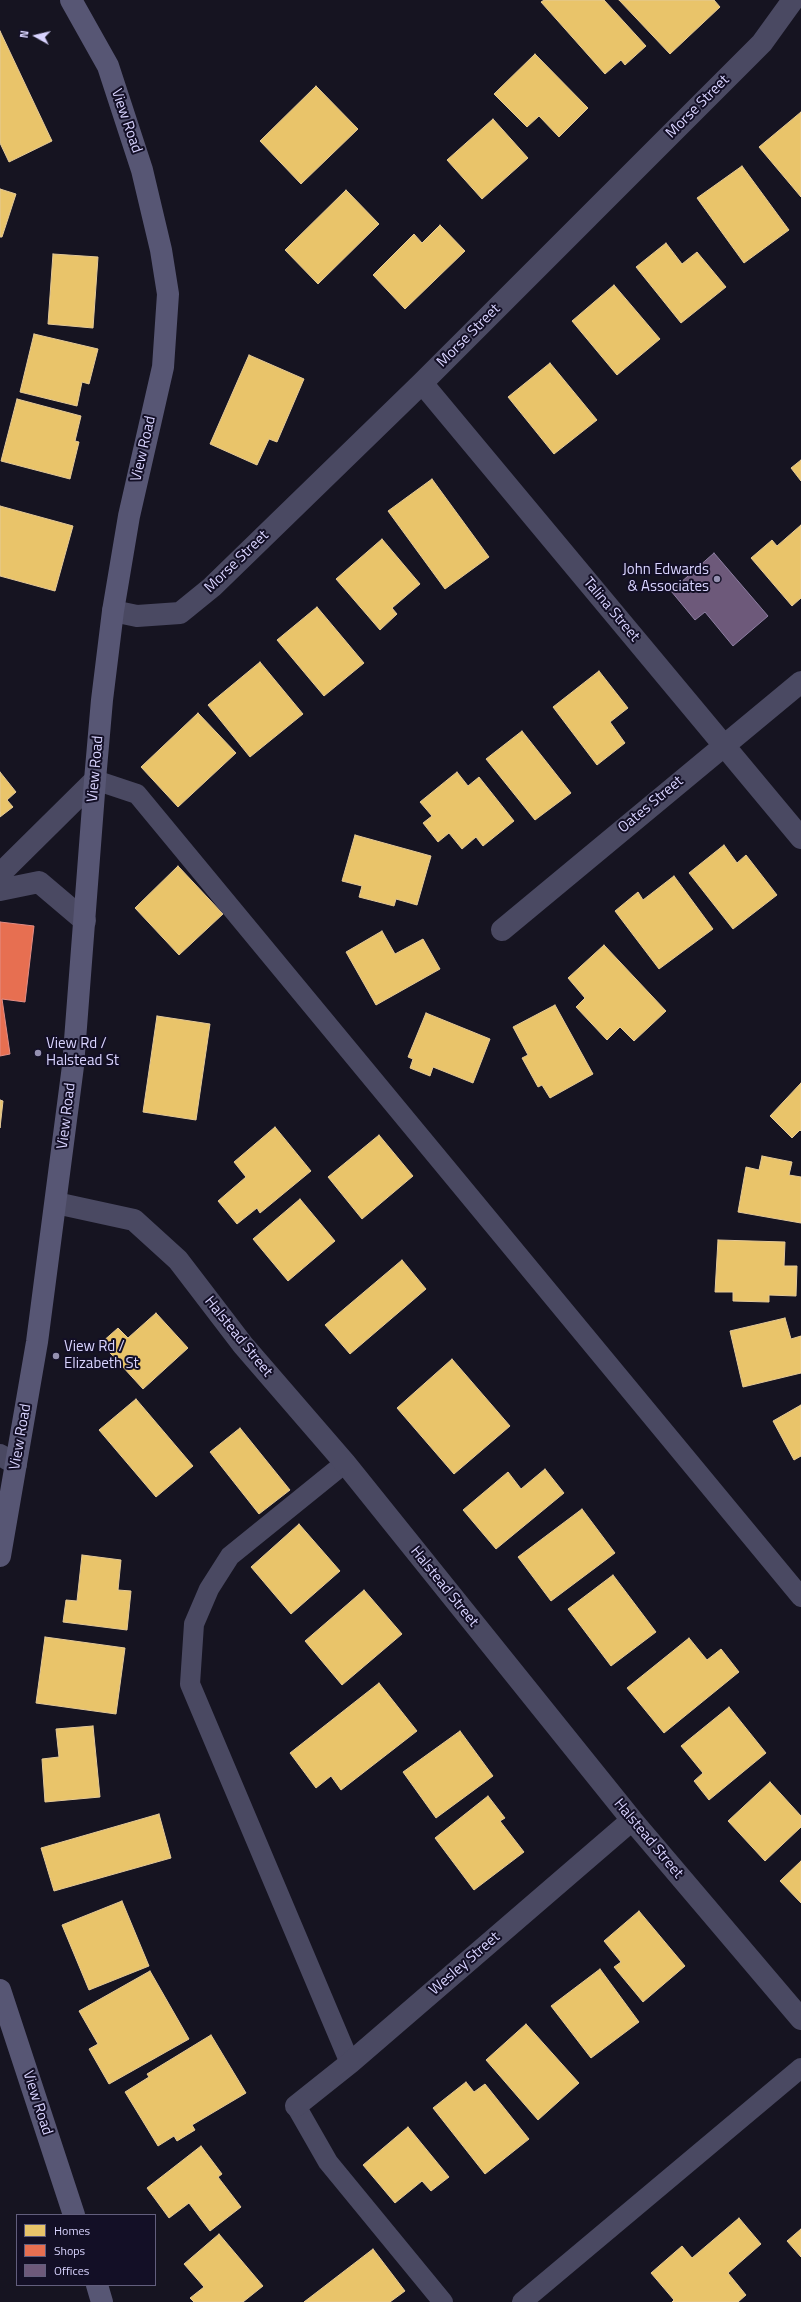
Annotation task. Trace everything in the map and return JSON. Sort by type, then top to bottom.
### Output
[{"type":"street","name":"View Road","points":[[0,1556],[8,1460],[37,1342],[73,1066],[95,780],[113,611],[129,516],[163,367],[168,294],[161,250],[142,170],[108,66],[71,0]]},
{"type":"street","name":"Morse Street","points":[[113,611],[137,616],[180,613],[212,587],[422,383],[762,43],[793,0]]},
{"type":"street","name":"Talina Street","points":[[422,383],[801,838]]},
{"type":"street","name":"Oates Street","points":[[502,930],[801,682]]},
{"type":"street","points":[[0,874],[95,780]]},
{"type":"street","points":[[0,890],[39,882],[85,921]]},
{"type":"street","name":"Halstead Street","points":[[56,1203],[134,1220],[178,1260],[243,1345],[345,1463],[632,1820],[801,2019]]},
{"type":"street","name":"Wesley Street","points":[[296,2106],[350,2063],[632,1820]]},
{"type":"street","name":"View Road","points":[[0,1990],[74,2214]]},
{"type":"street","points":[[97,2286],[102,2302]]},
{"type":"lane","points":[[95,780],[137,794],[801,1597]]},
{"type":"lane","points":[[345,1463],[230,1556],[209,1589],[194,1624],[190,1684],[350,2063]]},
{"type":"lane","points":[[522,2302],[801,2068]]},
{"type":"lane","points":[[296,2106],[328,2162],[443,2302]]},
{"type":"building: Homes","points":[[544,0],[604,0],[646,46],[625,65],[621,60],[605,74],[541,2]]},
{"type":"building: Homes","points":[[619,0],[714,0],[720,7],[670,54]]},
{"type":"building: Homes","points":[[0,31],[52,141],[9,162],[0,143]]},
{"type":"building: Homes","points":[[535,54],[588,108],[559,137],[539,116],[527,127],[494,94]]},
{"type":"building: Homes","points":[[316,86],[358,129],[301,184],[260,141]]},
{"type":"building: Homes","points":[[801,112],[801,197],[759,147]]},
{"type":"building: Homes","points":[[493,119],[528,158],[482,199],[447,160]]},
{"type":"building: Homes","points":[[742,166],[789,230],[744,263],[697,198]]},
{"type":"building: Homes","points":[[0,189],[16,194],[2,237],[0,237]]},
{"type":"building: Homes","points":[[346,190],[379,224],[318,284],[285,250]]},
{"type":"building: Homes","points":[[440,225],[465,251],[405,309],[373,275],[414,234],[422,243]]},
{"type":"building: Homes","points":[[666,243],[682,264],[697,252],[726,287],[681,323],[636,267]]},
{"type":"building: Homes","points":[[53,254],[98,257],[93,328],[48,324]]},
{"type":"building: Homes","points":[[614,285],[660,339],[617,375],[572,321]]},
{"type":"building: Homes","points":[[34,334],[98,349],[89,384],[82,382],[77,406],[20,392]]},
{"type":"building: Homes","points":[[249,355],[304,379],[277,442],[269,439],[257,465],[210,444]]},
{"type":"building: Homes","points":[[550,363],[597,420],[554,454],[508,397]]},
{"type":"building: Homes","points":[[17,399],[81,416],[75,441],[79,442],[70,479],[1,461]]},
{"type":"building: Homes","points":[[801,460],[801,481],[791,468]]},
{"type":"building: Homes","points":[[432,479],[489,557],[445,589],[388,511]]},
{"type":"building: Homes","points":[[0,506],[73,526],[55,591],[0,576]]},
{"type":"building: Homes","points":[[801,525],[801,598],[792,606],[751,558],[772,540],[777,546]]},
{"type":"building: Homes","points":[[382,539],[420,584],[392,608],[397,614],[380,630],[336,579]]},
{"type":"building: Homes","points":[[317,607],[364,663],[324,696],[277,640]]},
{"type":"building: Homes","points":[[260,662],[303,714],[250,757],[208,705]]},
{"type":"building: Homes","points":[[599,671],[628,708],[610,722],[625,743],[597,765],[553,707]]},
{"type":"building: Homes","points":[[198,713],[236,753],[178,807],[141,767]]},
{"type":"building: Homes","points":[[522,731],[571,793],[535,820],[486,759]]},
{"type":"building: Homes","points":[[0,772],[16,792],[7,800],[13,807],[0,817]]},
{"type":"building: Homes","points":[[457,772],[468,786],[479,777],[514,821],[483,846],[476,837],[462,849],[449,833],[438,842],[423,823],[432,816],[420,802]]},
{"type":"building: Homes","points":[[355,835],[431,856],[417,905],[396,899],[394,906],[359,897],[362,886],[342,881]]},
{"type":"building: Homes","points":[[724,845],[737,863],[746,855],[777,895],[733,929],[689,873]]},
{"type":"building: Homes","points":[[178,866],[223,914],[179,955],[135,908]]},
{"type":"building: Homes","points":[[674,876],[713,929],[659,969],[615,911],[638,892],[643,900]]},
{"type":"building: Homes","points":[[382,931],[395,954],[423,939],[440,969],[376,1005],[346,952]]},
{"type":"building: Homes","points":[[604,945],[666,1011],[634,1041],[620,1027],[607,1040],[576,1007],[585,998],[568,978]]},
{"type":"building: Homes","points":[[555,1005],[593,1074],[550,1098],[542,1085],[538,1087],[522,1058],[528,1055],[513,1027]]},
{"type":"building: Homes","points":[[426,1013],[490,1039],[473,1083],[433,1067],[430,1076],[410,1068],[413,1059],[408,1057]]},
{"type":"building: Homes","points":[[157,1016],[210,1024],[196,1120],[143,1112]]},
{"type":"building: Homes","points":[[801,1083],[801,1131],[800,1130],[792,1138],[770,1116]]},
{"type":"building: Homes","points":[[0,1100],[3,1101],[0,1128]]},
{"type":"building: Homes","points":[[275,1127],[311,1171],[260,1213],[257,1208],[237,1224],[218,1201],[246,1177],[234,1162]]},
{"type":"building: Homes","points":[[379,1135],[413,1176],[362,1219],[328,1177]]},
{"type":"building: Homes","points":[[762,1156],[792,1162],[789,1175],[801,1177],[801,1223],[738,1212],[746,1167],[759,1170]]},
{"type":"building: Homes","points":[[300,1199],[335,1241],[288,1281],[253,1239]]},
{"type":"building: Homes","points":[[718,1240],[785,1242],[784,1266],[797,1266],[796,1296],[769,1295],[769,1302],[733,1301],[733,1292],[715,1292]]},
{"type":"building: Homes","points":[[402,1260],[426,1289],[350,1354],[325,1325]]},
{"type":"building: Homes","points":[[156,1313],[188,1348],[143,1389],[101,1343],[118,1328],[128,1338]]},
{"type":"building: Homes","points":[[785,1318],[791,1339],[801,1336],[801,1373],[743,1387],[730,1331]]},
{"type":"building: Homes","points":[[452,1359],[510,1426],[454,1474],[397,1408]]},
{"type":"building: Homes","points":[[136,1399],[193,1466],[156,1497],[99,1430]]},
{"type":"building: Homes","points":[[801,1405],[801,1456],[794,1460],[773,1421]]},
{"type":"building: Homes","points":[[240,1428],[290,1490],[259,1514],[210,1452]]},
{"type":"building: Homes","points":[[545,1469],[564,1493],[496,1549],[463,1510],[508,1472],[521,1489]]},
{"type":"building: Homes","points":[[582,1509],[615,1553],[551,1601],[518,1557]]},
{"type":"building: Homes","points":[[299,1524],[340,1571],[291,1614],[251,1567]]},
{"type":"building: Homes","points":[[82,1555],[121,1560],[118,1590],[131,1591],[127,1630],[63,1622],[66,1600],[77,1601]]},
{"type":"building: Homes","points":[[613,1575],[656,1632],[611,1666],[568,1609]]},
{"type":"building: Homes","points":[[364,1590],[402,1634],[342,1685],[305,1641]]},
{"type":"building: Homes","points":[[45,1637],[125,1648],[116,1714],[36,1703]]},
{"type":"building: Homes","points":[[689,1638],[707,1660],[721,1649],[739,1672],[664,1733],[627,1688]]},
{"type":"building: Homes","points":[[379,1683],[417,1731],[341,1790],[331,1776],[316,1788],[290,1753]]},
{"type":"building: Homes","points":[[729,1707],[766,1753],[709,1800],[694,1781],[703,1773],[681,1746]]},
{"type":"building: Homes","points":[[93,1726],[100,1797],[45,1802],[42,1759],[59,1757],[56,1729]]},
{"type":"building: Homes","points":[[460,1731],[493,1776],[436,1818],[403,1772]]},
{"type":"building: Homes","points":[[770,1782],[801,1816],[801,1827],[765,1861],[728,1821]]},
{"type":"building: Homes","points":[[488,1796],[505,1818],[500,1821],[524,1852],[474,1890],[435,1838]]},
{"type":"building: Homes","points":[[159,1814],[171,1858],[54,1891],[41,1848]]},
{"type":"building: Homes","points":[[801,1861],[801,1903],[780,1881]]},
{"type":"building: Homes","points":[[122,1901],[149,1966],[89,1990],[62,1925]]},
{"type":"building: Homes","points":[[639,1911],[685,1966],[643,2002],[614,1967],[621,1962],[604,1941]]},
{"type":"building: Homes","points":[[600,1969],[639,2022],[591,2058],[551,2006]]},
{"type":"building: Homes","points":[[150,1971],[189,2039],[109,2084],[89,2049],[98,2044],[79,2011]]},
{"type":"building: Homes","points":[[526,2024],[579,2083],[538,2120],[486,2060]]},
{"type":"building: Homes","points":[[211,2035],[246,2093],[192,2125],[195,2130],[177,2141],[174,2136],[158,2146],[125,2092],[149,2077],[147,2074]]},
{"type":"building: Homes","points":[[466,2082],[474,2092],[485,2084],[529,2139],[485,2174],[433,2108]]},
{"type":"building: Homes","points":[[408,2127],[449,2177],[431,2191],[422,2181],[395,2203],[363,2165]]},
{"type":"building: Homes","points":[[201,2146],[222,2174],[218,2177],[241,2207],[210,2231],[189,2203],[169,2218],[147,2188]]},
{"type":"building: Homes","points":[[739,2218],[761,2244],[728,2273],[746,2295],[738,2302],[672,2302],[674,2300],[651,2273],[682,2246],[692,2258]]},
{"type":"building: Homes","points":[[801,2229],[801,2257],[787,2241]]},
{"type":"building: Homes","points":[[219,2234],[263,2286],[243,2302],[194,2302],[190,2298],[204,2287],[184,2264]]},
{"type":"building: Homes","points":[[373,2249],[405,2291],[390,2302],[304,2302]]},
{"type":"building: Shops","points":[[0,922],[34,926],[25,1002],[2,999],[10,1054],[0,1056]]},
{"type":"building: Offices","points":[[714,553],[768,616],[733,646],[705,612],[695,620],[671,591]]},
{"type":"place","name":"John Edwards & Associates","points":[[717,579]]},
{"type":"place","name":"View Rd / Halstead St","points":[[38,1053]]},
{"type":"place","name":"View Rd / Elizabeth St","points":[[56,1356]]}]
